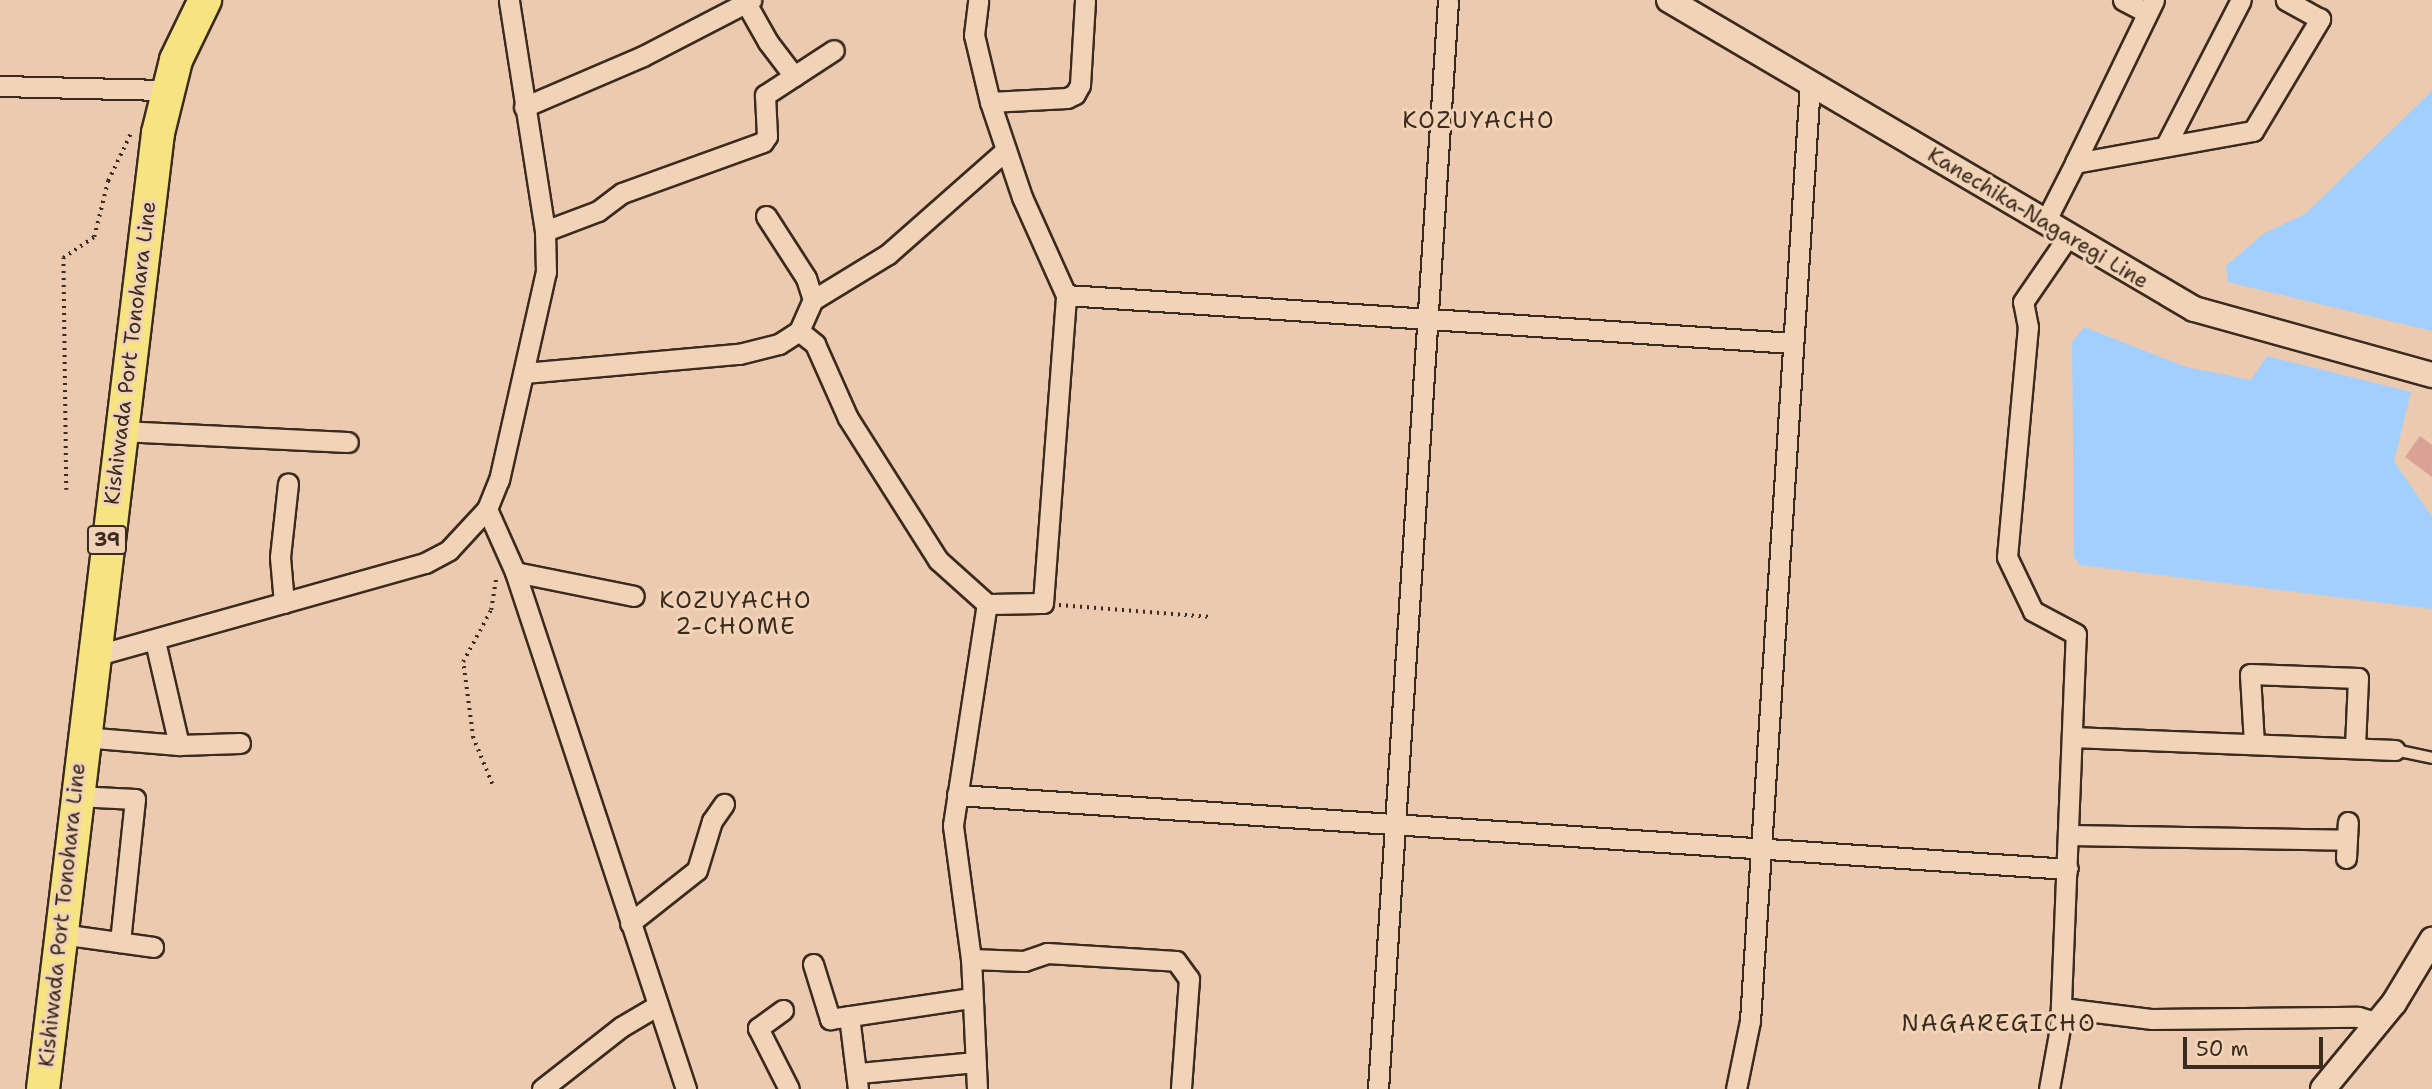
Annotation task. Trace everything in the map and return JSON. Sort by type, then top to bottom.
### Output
[{"type":"main road","name":"Kishiwada Port Tonohara Line","points":[[43,1089],[120,431],[167,90],[185,37],[205,0]]},
{"type":"street","points":[[94,656],[425,563],[449,550],[487,509],[499,480],[546,272],[545,230],[509,0]]},
{"type":"street","points":[[799,331],[816,344],[848,418],[938,560],[987,604],[1043,604],[1066,295],[989,102],[974,35],[978,0]]},
{"type":"street","points":[[989,102],[1067,99],[1075,94],[1080,85],[1085,0]]},
{"type":"street","points":[[1378,1089],[1448,0]]},
{"type":"street","name":"Kanechika-Nagaregi Line","points":[[1669,0],[2045,222],[2067,238],[2194,309],[2432,375]]},
{"type":"street","points":[[2045,222],[2151,7],[2123,0]]},
{"type":"street","points":[[2166,145],[2241,0]]},
{"type":"street","points":[[2075,163],[2253,131],[2320,19],[2286,0]]},
{"type":"street","points":[[524,107],[643,56],[748,1],[768,42],[794,76]]},
{"type":"street","points":[[545,230],[598,211],[622,193],[763,142],[767,136],[765,95],[834,50]]},
{"type":"street","points":[[1736,1089],[1750,1021],[1810,84]]},
{"type":"street","points":[[0,86],[167,90]]},
{"type":"street","points":[[524,373],[739,355],[779,345],[799,331],[813,300],[888,254],[1006,150]]},
{"type":"street","points":[[766,216],[806,278],[813,300]]},
{"type":"street","points":[[2049,1089],[2062,1008],[2076,634],[2033,611],[2007,557],[2028,327],[2023,302],[2067,238]]},
{"type":"street","points":[[1066,295],[1428,323],[1793,344]]},
{"type":"street","points":[[120,431],[348,442]]},
{"type":"street","points":[[284,603],[280,557],[288,483]]},
{"type":"street","points":[[487,509],[505,573],[630,923],[686,1089]]},
{"type":"street","points":[[505,573],[634,596]]},
{"type":"street","points":[[977,1089],[971,958],[953,825],[987,604]]},
{"type":"street","points":[[155,641],[179,745]]},
{"type":"street","points":[[2254,744],[2250,674],[2358,678],[2356,748]]},
{"type":"street","points":[[83,737],[179,745],[240,743]]},
{"type":"street","points":[[2072,737],[2395,750]]},
{"type":"street","points":[[957,795],[2068,869]]},
{"type":"street","points":[[76,796],[135,799],[120,942]]},
{"type":"street","points":[[630,923],[697,870],[712,821],[724,804]]},
{"type":"street","points":[[2069,835],[2347,840]]},
{"type":"street","points":[[61,934],[153,947]]},
{"type":"street","points":[[2323,1089],[2379,1023],[2432,940]]},
{"type":"street","points":[[971,958],[1024,961],[1047,953],[1176,961],[1189,979],[1181,1089]]},
{"type":"street","points":[[813,964],[831,1019],[971,998]]},
{"type":"street","points":[[542,1089],[621,1027],[658,1005]]},
{"type":"street","points":[[2062,1008],[2152,1019],[2358,1017],[2379,1023]]},
{"type":"street","points":[[783,1010],[758,1028],[789,1089]]},
{"type":"street","points":[[849,1016],[858,1081],[975,1062]]},
{"type":"lane","points":[[2395,750],[2432,758]]},
{"type":"path","points":[[66,490],[63,258],[94,237],[108,181],[133,130]]},
{"type":"path","points":[[492,785],[473,738],[463,662],[491,610],[505,573]]},
{"type":"path","points":[[1043,604],[1212,617]]},
{"type":"water","points":[[2432,91],[2432,331],[2228,282],[2226,266],[2263,234],[2305,214]]},
{"type":"water","points":[[2084,327],[2186,367],[2251,380],[2267,356],[2411,392],[2394,461],[2432,517],[2432,609],[2080,565],[2074,557],[2072,342]]},
{"type":"building","points":[[2420,436],[2432,445],[2432,477],[2405,457]]},
{"type":"district","name":"KOZUYACHO","points":[[1479,120]]},
{"type":"district","name":"KOZUYACHO 2-CHOME","points":[[736,613]]},
{"type":"district","name":"NAGAREGICHO","points":[[1999,1023]]}]
